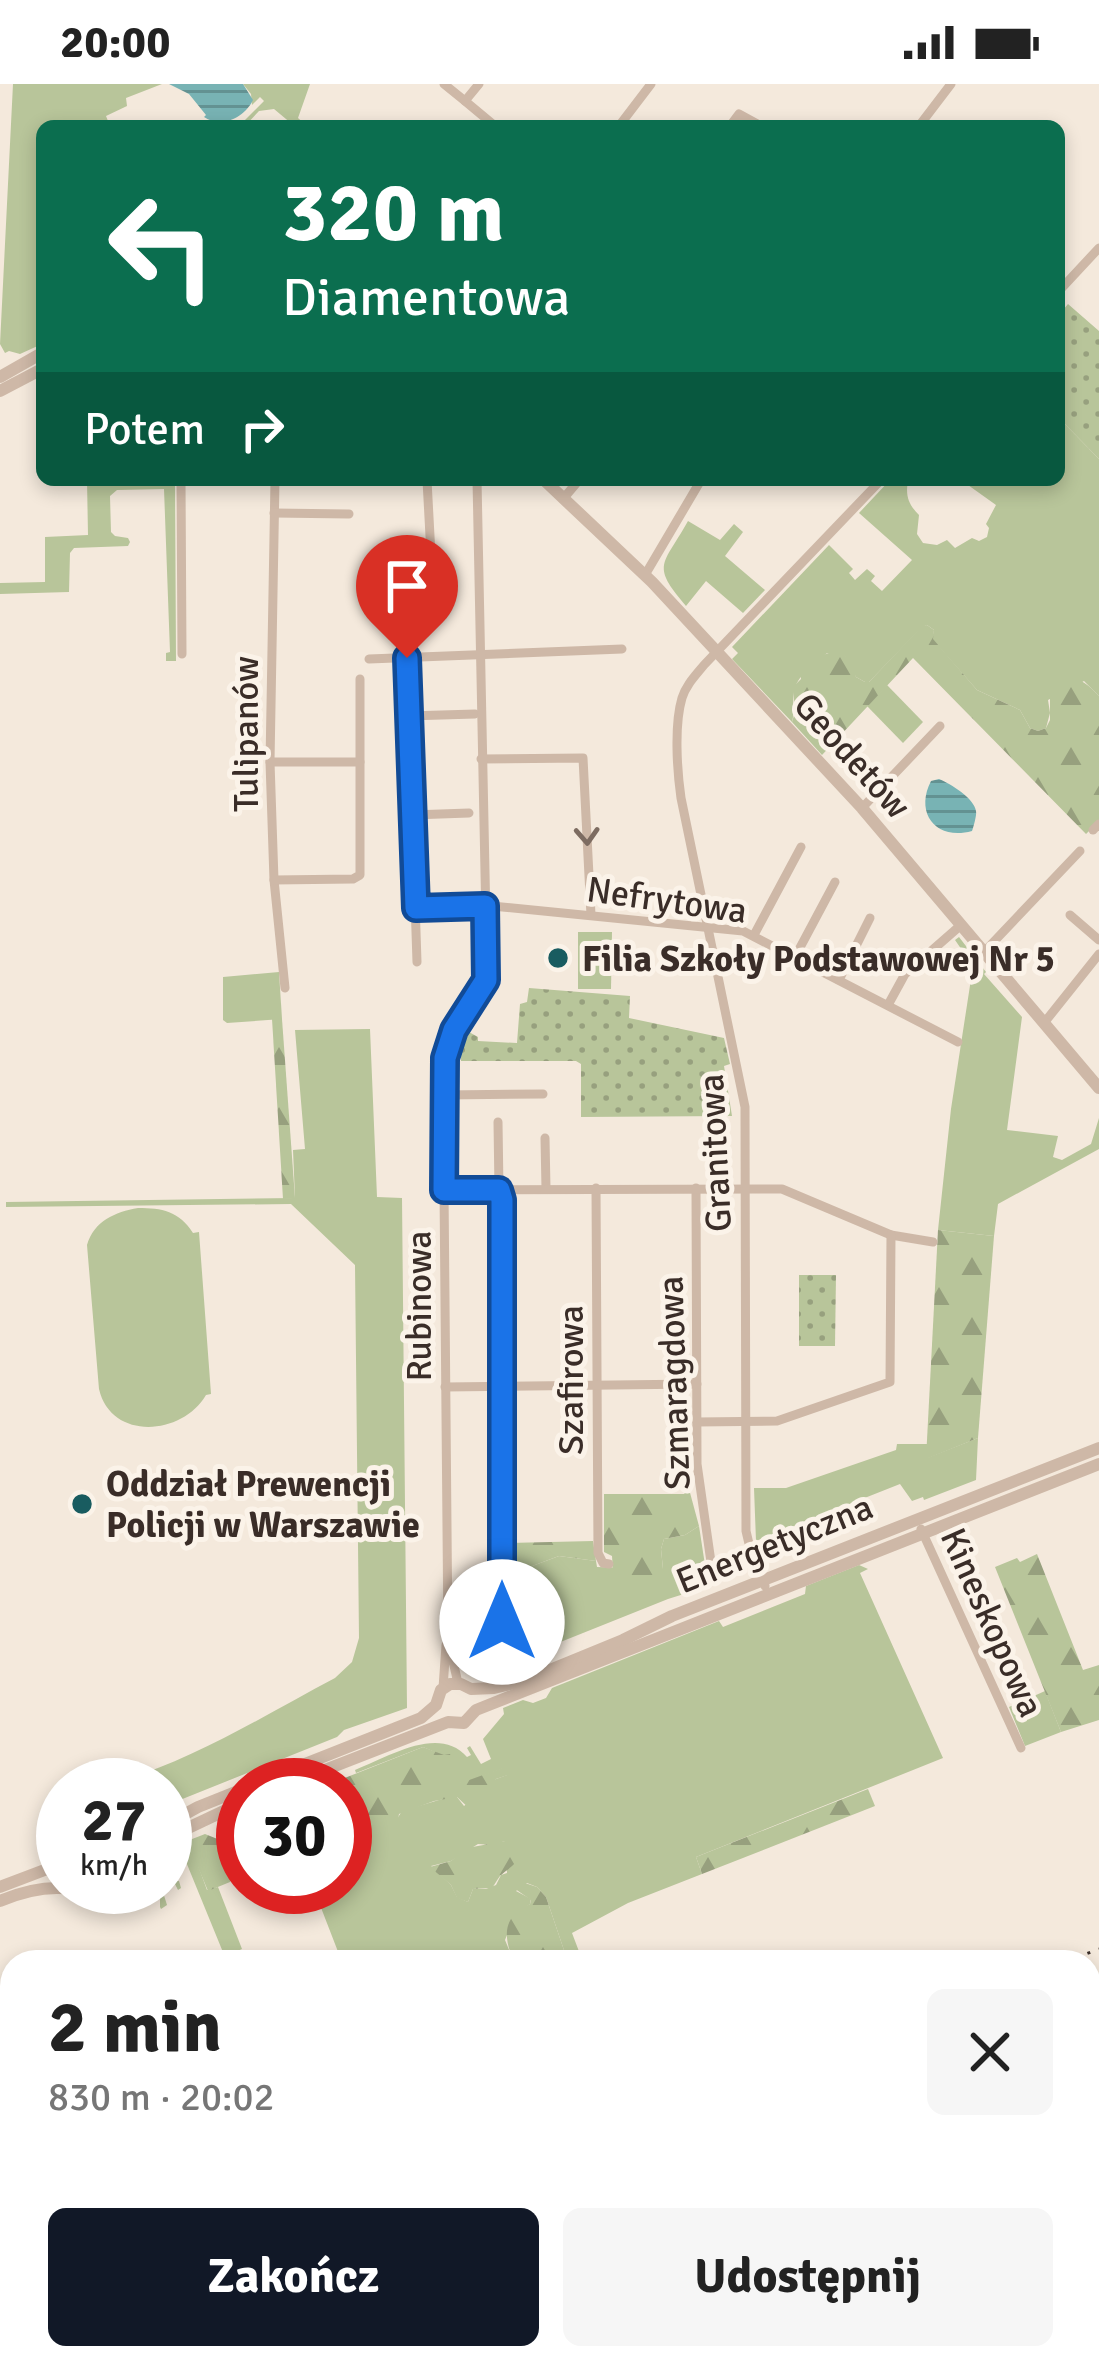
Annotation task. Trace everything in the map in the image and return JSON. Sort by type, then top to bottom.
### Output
[{"type":"street","points":[[444,84],[488,120]]},
{"type":"street","points":[[465,101],[478,84]]},
{"type":"street","points":[[624,120],[651,84]]},
{"type":"street","points":[[924,120],[951,84]]},
{"type":"street","points":[[1065,285],[1099,248]]},
{"type":"street","points":[[3,379],[36,357]]},
{"type":"street","points":[[3,379],[36,371]]},
{"type":"street","points":[[181,486],[182,654]]},
{"type":"street","name":"Tulipanów","points":[[274,486],[270,762],[274,880],[285,988]]},
{"type":"street","points":[[427,486],[434,611]]},
{"type":"street","name":"Rubinowa","points":[[465,1686],[448,1640],[444,1095],[447,1045],[486,980],[477,486]]},
{"type":"street","name":"Geodetów","points":[[550,486],[645,575],[862,808],[1099,1088]]},
{"type":"street","points":[[563,499],[574,486]]},
{"type":"street","points":[[645,575],[697,486]]},
{"type":"street","name":"Granitowa","points":[[769,1594],[746,1531],[745,1107],[681,798],[681,700],[717,651],[875,486]]},
{"type":"street","points":[[274,513],[349,514]]},
{"type":"street","points":[[369,659],[622,649]]},
{"type":"street","points":[[407,658],[417,962]]},
{"type":"street","points":[[274,880],[353,880],[361,875],[360,679]]},
{"type":"street","points":[[409,716],[475,714]]},
{"type":"street","points":[[862,808],[940,726]]},
{"type":"street","points":[[481,759],[583,758],[591,915]]},
{"type":"street","points":[[270,762],[360,762]]},
{"type":"street","points":[[412,815],[470,814]]},
{"type":"street","points":[[754,935],[801,847]]},
{"type":"street","points":[[984,952],[1080,851]]},
{"type":"street","points":[[795,957],[835,882]]},
{"type":"street","name":"Nefrytowa","points":[[416,908],[485,906],[754,935],[958,1042]]},
{"type":"street","points":[[1070,915],[1099,940]]},
{"type":"street","points":[[839,980],[870,918]]},
{"type":"street","points":[[888,1005],[905,974],[961,925]]},
{"type":"street","points":[[1044,1023],[1099,954]]},
{"type":"street","points":[[444,1095],[542,1094]]},
{"type":"street","points":[[498,1122],[502,1622]]},
{"type":"street","points":[[545,1138],[546,1189]]},
{"type":"street","name":"Szafirowa","points":[[596,1188],[598,1553],[609,1564]]},
{"type":"street","name":"Szmaragdowa","points":[[696,1188],[697,1464],[713,1576]]},
{"type":"street","points":[[444,1190],[782,1189],[891,1235],[933,1242]]},
{"type":"street","points":[[697,1422],[777,1421],[890,1382],[891,1235]]},
{"type":"street","points":[[445,1388],[697,1384]]},
{"type":"street","name":"Energetyczna","points":[[355,1758],[448,1722],[464,1723],[476,1710],[769,1594],[1099,1448]]},
{"type":"street","name":"Energetyczna","points":[[443,1688],[494,1688],[524,1681],[763,1580],[1099,1464]]},
{"type":"street","name":"Kineskopowa","points":[[920,1526],[1021,1748]]},
{"type":"street","name":"Rubinowa","points":[[443,1688],[448,1640]]},
{"type":"street","points":[[465,1686],[476,1699],[476,1710]]},
{"type":"street","points":[[443,1688],[436,1706],[448,1722]]},
{"type":"street","points":[[320,1758],[421,1718],[436,1706]]},
{"type":"street","points":[[0,1887],[36,1873]]},
{"type":"street","points":[[0,1901],[36,1890]]},
{"type":"green space","points":[[13,84],[162,84],[126,98],[127,106],[106,116],[108,120],[36,120],[36,347],[20,354],[5,353],[0,344]]},
{"type":"green space","points":[[243,84],[310,84],[300,120],[287,120],[274,109],[245,120],[264,101],[260,97],[252,105]]},
{"type":"green space","points":[[1068,304],[1099,331],[1099,459],[1065,424]]},
{"type":"green space","points":[[1065,424],[1099,459],[1099,696],[1084,681],[1048,700],[1046,728],[1030,728],[1020,710],[977,690],[932,639],[934,630],[927,625],[869,682],[856,677],[845,656],[827,653],[798,681],[792,722],[732,659],[738,653],[732,647],[829,545],[853,569],[849,573],[855,580],[867,569],[882,591],[912,560],[859,513],[884,486],[908,486],[923,543],[937,545],[947,540],[955,548],[972,538],[987,537],[986,524],[996,505],[969,486],[1065,486]]},
{"type":"green space","points":[[87,486],[175,486],[176,661],[166,661],[170,652],[164,489],[117,490],[110,496],[111,532],[130,542],[128,546],[74,548],[69,592],[0,594],[0,583],[45,582],[45,537],[88,535]]},
{"type":"green space","points":[[688,521],[720,540],[734,524],[743,532],[725,556],[765,590],[743,613],[706,581],[686,606],[668,581],[664,565]]},
{"type":"green space","points":[[927,625],[934,630],[933,639],[977,690],[1020,710],[1030,728],[1046,728],[1050,693],[1069,679],[1086,684],[1099,696],[1099,821],[1086,834],[913,658],[822,755],[792,722],[793,687],[816,659],[840,653],[852,664],[856,677],[869,682]]},
{"type":"green space","points":[[887,685],[923,722],[903,743],[867,706]]},
{"type":"green space","points":[[578,932],[612,932],[611,989],[578,989]]},
{"type":"green space","points":[[959,937],[1022,1017],[1007,1130],[1058,1136],[1053,1157],[1062,1160],[1091,1144],[1099,1118],[1099,1149],[998,1204],[994,1236],[938,1230],[973,966],[955,940]]},
{"type":"green space","points":[[279,972],[282,1019],[223,1020],[223,977]]},
{"type":"green space","points":[[529,988],[630,996],[629,1018],[724,1038],[732,1116],[581,1117],[581,1064],[576,1061],[461,1061],[469,1032],[478,1041],[517,1043],[520,1004],[527,1002]]},
{"type":"green space","points":[[272,1019],[282,1019],[295,1198],[283,1199]]},
{"type":"green space","points":[[370,1029],[377,1197],[402,1198],[407,1708],[285,1758],[216,1758],[216,1786],[192,1795],[192,1758],[181,1758],[335,1678],[352,1662],[359,1638],[355,1265],[291,1204],[6,1207],[6,1202],[295,1198],[293,1150],[305,1149],[295,1030]]},
{"type":"green space","points":[[138,1208],[169,1212],[193,1233],[199,1232],[211,1394],[181,1419],[148,1427],[117,1418],[99,1389],[87,1245],[106,1219]]},
{"type":"green space","points":[[938,1230],[994,1236],[978,1438],[926,1459]]},
{"type":"green space","points":[[799,1275],[836,1275],[835,1346],[799,1346]]},
{"type":"green space","points":[[978,1438],[976,1480],[912,1501],[900,1484],[756,1541],[754,1488],[786,1488],[896,1450],[897,1444],[927,1444],[927,1458]]},
{"type":"green space","points":[[689,1489],[699,1526],[664,1539],[663,1569],[656,1578],[632,1580],[613,1572],[612,1556],[604,1552],[604,1494],[684,1494]]},
{"type":"green space","points":[[699,1526],[703,1588],[523,1657],[478,1669],[515,1653],[508,1575],[559,1556],[596,1561],[597,1567],[663,1569],[664,1539]]},
{"type":"green space","points":[[593,1541],[596,1561],[559,1556],[508,1575],[508,1543]]},
{"type":"green space","points":[[1037,1554],[1083,1670],[1099,1665],[1099,1720],[1061,1732],[995,1567]]},
{"type":"green space","points":[[859,1565],[868,1569],[860,1573],[943,1758],[696,1857],[702,1874],[628,1903],[572,1933],[578,1950],[564,1950],[546,1897],[527,1883],[516,1891],[531,1899],[515,1915],[505,1940],[509,1950],[337,1950],[323,1914],[372,1914],[372,1825],[397,1825],[402,1811],[449,1797],[457,1797],[464,1806],[507,1775],[504,1768],[461,1784],[444,1756],[423,1747],[372,1767],[372,1762],[428,1743],[456,1748],[467,1757],[470,1746],[481,1764],[491,1759],[483,1739],[504,1714],[503,1708],[546,1698],[552,1688],[719,1621],[723,1627],[805,1594],[806,1586]],"holes":[[[505,1841],[507,1873],[496,1885],[473,1889],[468,1902],[457,1897],[431,1866],[451,1861],[478,1844]]]},
{"type":"green space","points":[[510,1634],[515,1653],[480,1667],[460,1664],[459,1636]]},
{"type":"green space","points":[[1045,1691],[1061,1732],[1025,1746],[1009,1707]]},
{"type":"green space","points":[[423,1747],[450,1754],[461,1783],[505,1767],[508,1775],[496,1779],[481,1809],[471,1810],[457,1797],[434,1801],[399,1814],[392,1834],[372,1829],[372,1767]]},
{"type":"green space","points":[[868,1789],[875,1806],[702,1874],[696,1857]]},
{"type":"green space","points":[[205,1834],[216,1838],[216,1888],[208,1891],[192,1853],[192,1839]]},
{"type":"green space","points":[[505,1841],[517,1848],[516,1862],[492,1888],[473,1889],[468,1902],[457,1898],[451,1885],[430,1867],[451,1861],[467,1848]]},
{"type":"green space","points":[[192,1849],[207,1890],[216,1888],[216,1914],[228,1914],[242,1949],[222,1950],[192,1876]]},
{"type":"green space","points":[[519,1881],[537,1887],[546,1897],[564,1950],[510,1950],[507,1928],[531,1900],[511,1886]]},
{"type":"water","points":[[169,84],[243,84],[253,100],[239,116],[211,120],[189,94]]},
{"type":"water","points":[[939,779],[971,801],[976,815],[972,831],[948,832],[932,822],[926,793],[931,781]]},
{"type":"place","name":"Filia Szkoły Podstawowej Nr 5","points":[[558,958]]},
{"type":"place","name":"Oddział Prewencji Policji w Warszawie","points":[[82,1504]]},
{"type":"route","points":[[407,658],[416,908],[485,906],[486,980],[454,1030],[445,1058],[444,1190],[499,1190],[502,1200],[502,1622]]}]
